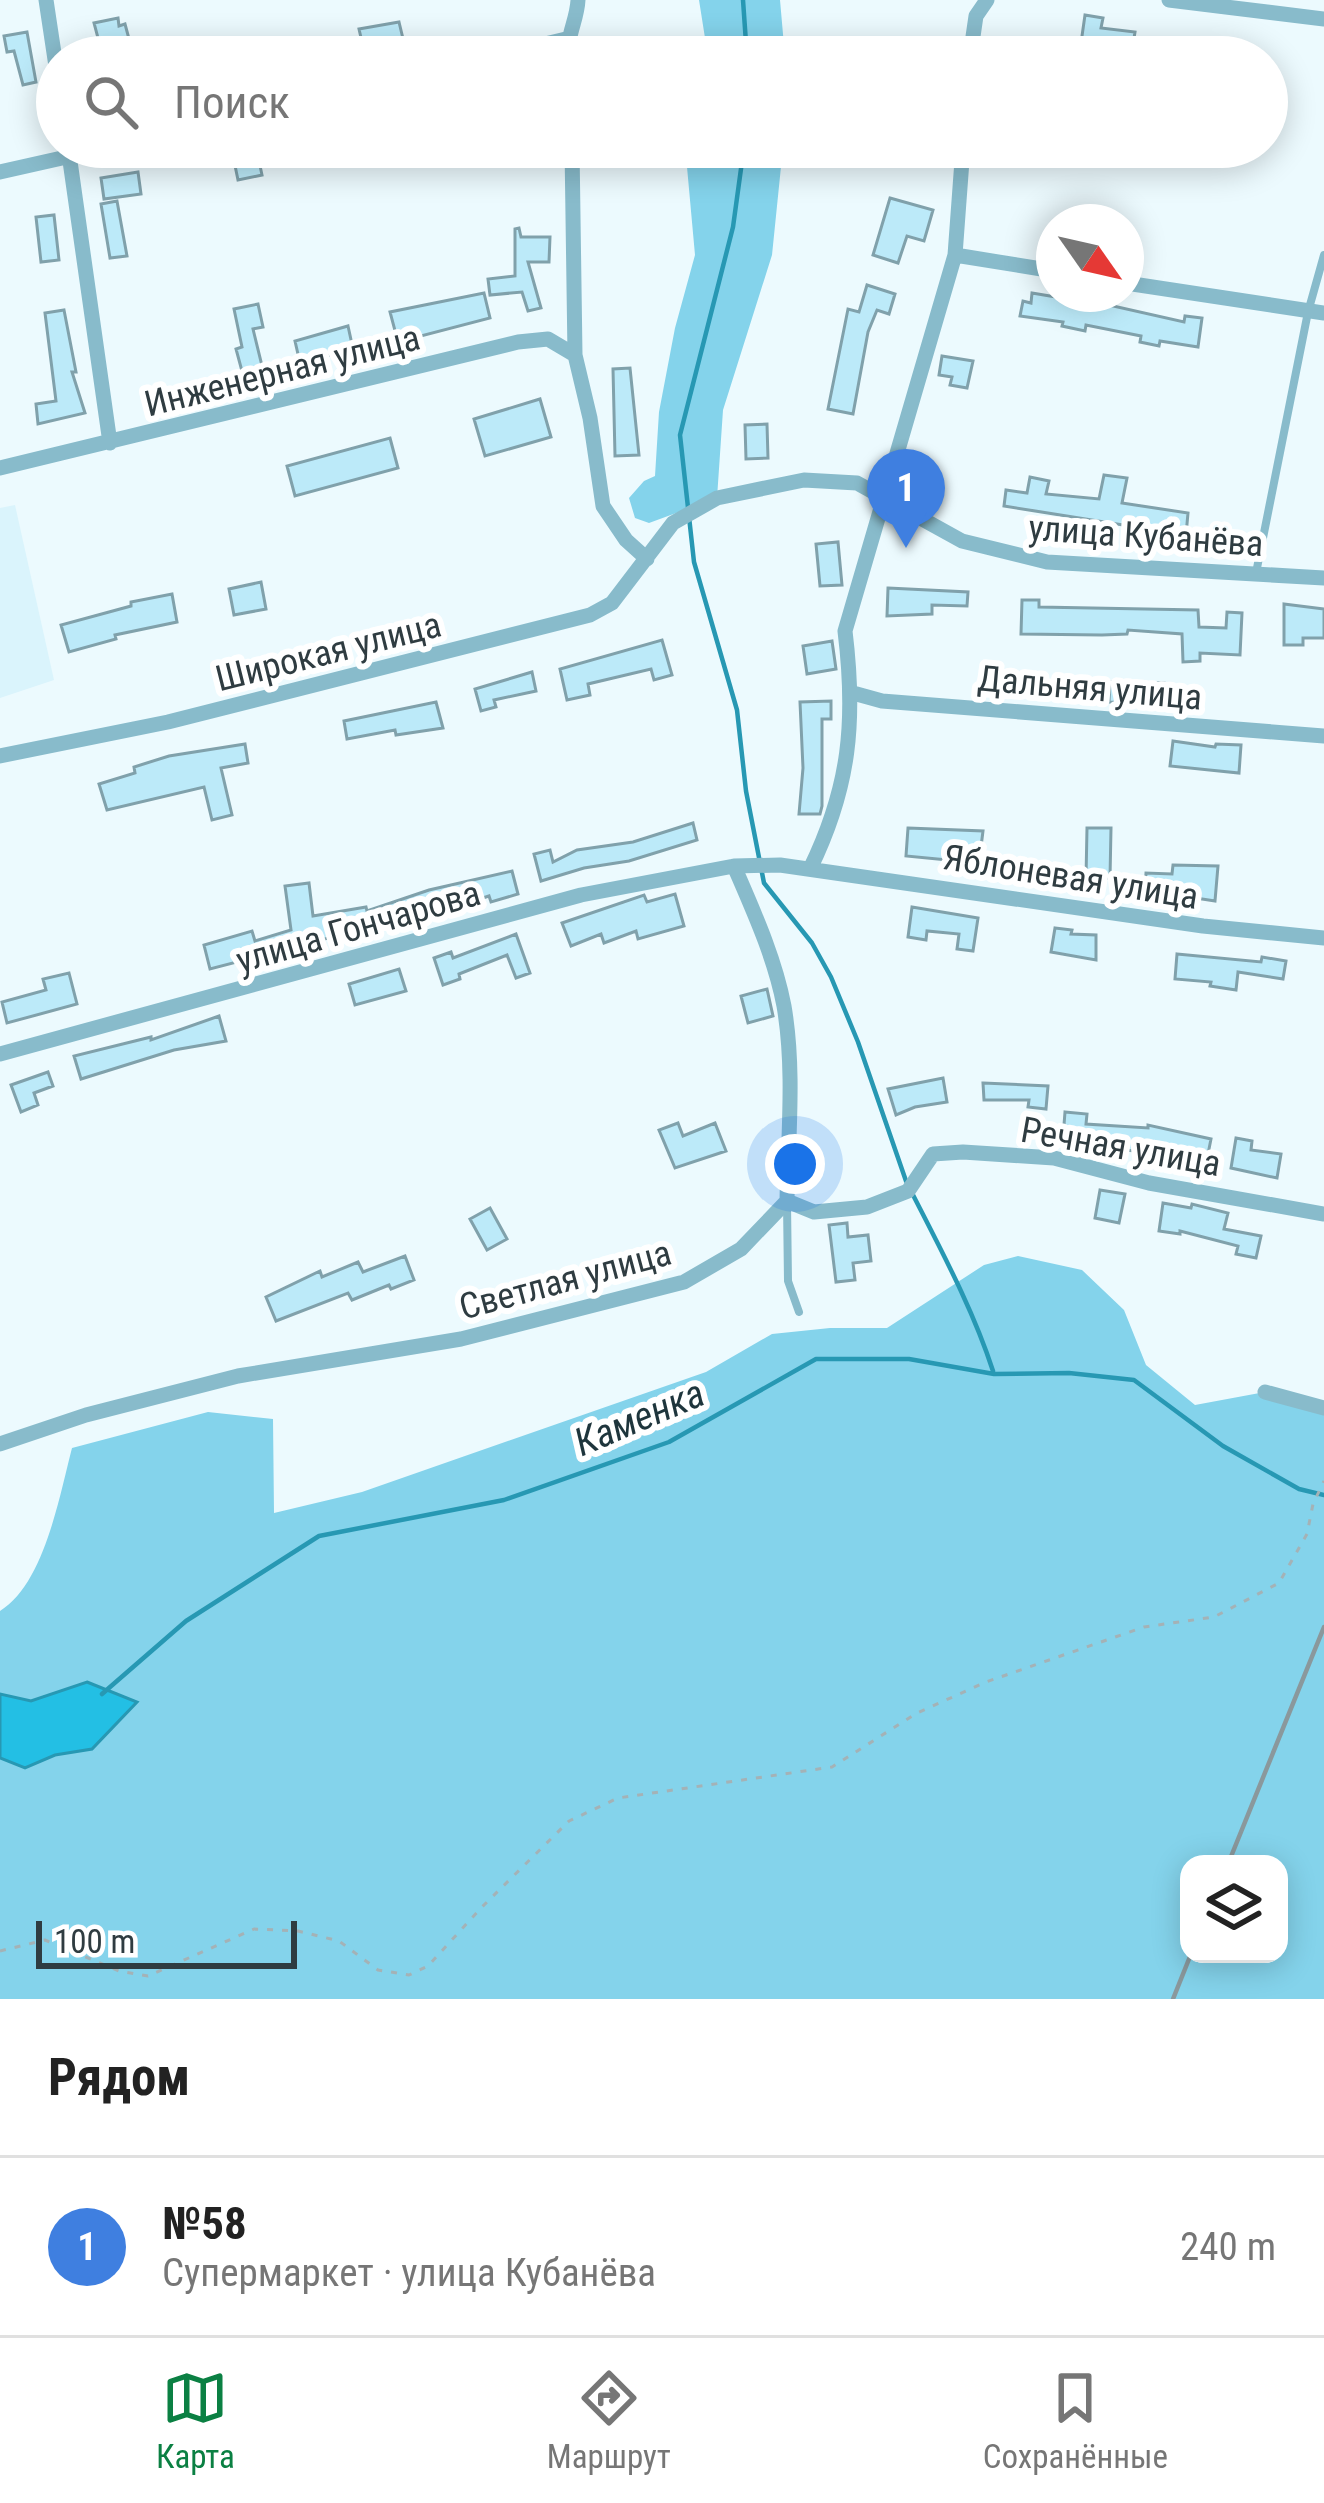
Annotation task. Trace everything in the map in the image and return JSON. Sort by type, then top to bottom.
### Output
[{"type":"street","points":[[46,0],[51,36]]},
{"type":"street","points":[[571,36],[578,0]]},
{"type":"street","points":[[973,36],[976,16],[988,0]]},
{"type":"street","points":[[1169,0],[1324,19]]},
{"type":"street","points":[[0,172],[36,162]]},
{"type":"street","points":[[71,168],[110,443]]},
{"type":"street","points":[[572,168],[575,355],[590,418],[602,506],[626,540],[647,559]]},
{"type":"street","points":[[810,869],[831,826],[849,745],[853,693],[845,631],[955,255],[961,168]]},
{"type":"street","points":[[955,255],[1036,268]]},
{"type":"street","points":[[1144,286],[1316,313]]},
{"type":"street","name":"Инженерная улица","points":[[0,468],[518,342],[548,340],[575,355]]},
{"type":"street","name":"улица Кубанёва","points":[[647,559],[673,523],[717,498],[804,480],[857,484],[916,518],[998,553],[1048,562],[1324,578]]},
{"type":"street","name":"Широкая улица","points":[[0,756],[168,722],[590,615],[612,603],[647,559]]},
{"type":"street","name":"Дальняя улица","points":[[853,693],[882,701],[1324,736]]},
{"type":"street","points":[[734,866],[783,1003],[790,1058],[787,1202]]},
{"type":"street","name":"улица Гончарова","points":[[0,1054],[581,895],[734,866],[779,866]]},
{"type":"street","name":"Яблоневая улица","points":[[779,866],[1203,926],[1324,938]]},
{"type":"street","name":"Речная улица","points":[[787,1202],[814,1212],[867,1208],[908,1191],[932,1154],[963,1152],[1054,1158],[1149,1183],[1324,1214]]},
{"type":"street","name":"Светлая улица","points":[[0,1444],[86,1415],[238,1376],[461,1339],[684,1282],[741,1249],[787,1202]]},
{"type":"street","points":[[1265,1392],[1324,1408]]},
{"type":"lane","points":[[1256,574],[1316,313],[1324,255]]},
{"type":"lane","points":[[787,1202],[788,1281],[799,1312]]},
{"type":"path","points":[[0,1952],[45,1940],[119,1971],[148,1976],[254,1929],[298,1931],[339,1941],[378,1970],[409,1975],[428,1966],[569,1821],[618,1798],[832,1767],[917,1713],[986,1682],[1144,1627],[1214,1617],[1279,1583],[1307,1534],[1324,1481]]},
{"type":"shaded area","points":[[699,0],[780,0],[783,36],[705,36]]},
{"type":"shaded area","points":[[687,168],[781,168],[772,255],[723,410],[717,498],[649,523],[635,518],[629,498],[655,476],[659,412],[695,255]]},
{"type":"shaded area","points":[[15,505],[54,680],[0,698],[0,508]]},
{"type":"shaded area","points":[[1018,1256],[1082,1270],[1124,1310],[1146,1365],[1195,1405],[1265,1392],[1324,1408],[1324,1999],[0,1999],[0,1758],[25,1768],[55,1755],[91,1749],[136,1703],[87,1682],[31,1701],[0,1694],[0,1611],[15,1598],[39,1561],[72,1448],[208,1412],[273,1419],[274,1513],[362,1492],[706,1372],[772,1334],[887,1328],[984,1265]]},
{"type":"shaded area","points":[[87,1682],[137,1702],[92,1749],[55,1755],[25,1768],[0,1758],[0,1694],[31,1701]]},
{"type":"building","points":[[1085,15],[1103,18],[1101,28],[1135,32],[1134,36],[1082,36]]},
{"type":"building","points":[[118,18],[128,36],[97,36],[94,23]]},
{"type":"building","points":[[399,22],[402,36],[361,36],[359,29]]},
{"type":"building","points":[[27,32],[36,82],[23,85],[14,51],[7,52],[4,36]]},
{"type":"building","points":[[236,168],[260,168],[262,175],[238,180]]},
{"type":"building","points":[[138,172],[141,194],[104,199],[101,178]]},
{"type":"building","points":[[890,198],[933,210],[924,241],[907,236],[898,263],[873,255]]},
{"type":"building","points":[[117,201],[127,256],[110,258],[101,204]]},
{"type":"building","points":[[54,215],[59,260],[41,262],[36,217]]},
{"type":"building","points":[[519,228],[521,237],[550,237],[549,262],[528,262],[541,308],[528,311],[522,292],[490,295],[488,279],[515,276],[515,229]]},
{"type":"building","points":[[867,285],[895,294],[889,314],[877,310],[868,332],[853,414],[828,409],[848,309],[859,312]]},
{"type":"building","points":[[484,293],[490,318],[398,342],[390,312]]},
{"type":"building","points":[[1032,293],[1036,294],[1036,312],[1140,312],[1184,322],[1185,316],[1202,318],[1198,347],[1160,341],[1159,346],[1140,342],[1141,336],[1086,325],[1085,331],[1062,326],[1063,322],[1020,316],[1023,301],[1031,303]]},
{"type":"building","points":[[258,304],[263,327],[253,329],[263,370],[243,375],[234,309]]},
{"type":"building","points":[[64,310],[76,372],[72,372],[85,413],[38,424],[36,404],[56,401],[45,313]]},
{"type":"building","points":[[348,326],[353,349],[300,363],[295,341]]},
{"type":"building","points":[[942,356],[973,361],[967,388],[950,385],[952,377],[939,375]]},
{"type":"building","points":[[630,368],[639,455],[615,456],[613,369]]},
{"type":"building","points":[[540,399],[551,437],[485,456],[474,419]]},
{"type":"building","points":[[767,424],[768,458],[746,459],[745,425]]},
{"type":"building","points":[[390,438],[398,468],[295,496],[287,466]]},
{"type":"building","points":[[1104,475],[1127,478],[1122,503],[1188,513],[1186,535],[1004,506],[1006,490],[1027,493],[1030,477],[1049,481],[1046,494],[1099,499]]},
{"type":"building","points":[[838,542],[842,585],[820,586],[816,544]]},
{"type":"building","points":[[261,582],[266,609],[234,615],[229,589]]},
{"type":"building","points":[[888,588],[968,592],[967,606],[932,605],[932,614],[887,616]]},
{"type":"building","points":[[172,594],[177,622],[115,635],[116,639],[69,652],[61,625]]},
{"type":"building","points":[[1022,600],[1039,600],[1039,607],[1198,610],[1199,627],[1226,628],[1227,612],[1242,613],[1240,655],[1200,653],[1200,661],[1183,662],[1182,634],[1128,630],[1127,634],[1102,635],[1021,634]]},
{"type":"building","points":[[1284,604],[1324,609],[1324,638],[1303,638],[1303,645],[1284,645]]},
{"type":"building","points":[[662,640],[672,675],[654,680],[651,669],[588,684],[590,695],[567,700],[560,669]]},
{"type":"building","points":[[832,641],[836,669],[807,674],[803,646]]},
{"type":"building","points":[[532,672],[536,691],[494,700],[496,707],[481,711],[475,689]]},
{"type":"building","points":[[1110,682],[1164,683],[1165,704],[1109,702]]},
{"type":"building","points":[[831,701],[831,719],[822,719],[820,814],[799,814],[800,702]]},
{"type":"building","points":[[436,702],[443,728],[347,739],[344,721]]},
{"type":"building","points":[[1173,741],[1241,745],[1239,773],[1170,766]]},
{"type":"building","points":[[245,744],[248,763],[221,768],[232,815],[212,820],[204,787],[107,810],[99,784],[135,773],[134,767],[169,756]]},
{"type":"building","points":[[693,823],[697,840],[541,881],[534,854],[550,850],[553,862],[577,850],[633,842]]},
{"type":"building","points":[[908,828],[983,831],[979,863],[906,856]]},
{"type":"building","points":[[1087,828],[1111,828],[1110,878],[1086,878]]},
{"type":"building","points":[[1173,865],[1218,866],[1215,901],[1145,889],[1146,873],[1172,874]]},
{"type":"building","points":[[512,871],[518,894],[491,902],[489,896],[418,919],[416,915],[210,969],[204,945],[252,931],[255,941],[291,930],[285,886],[309,883],[313,916],[366,907],[367,911],[429,890]]},
{"type":"building","points":[[675,894],[684,926],[638,939],[636,931],[604,943],[601,934],[571,946],[562,923],[644,895],[647,902]]},
{"type":"building","points":[[912,907],[978,918],[973,951],[957,949],[959,934],[927,931],[926,940],[908,937]]},
{"type":"building","points":[[1055,928],[1096,935],[1096,960],[1051,952]]},
{"type":"building","points":[[516,934],[530,973],[516,978],[507,955],[443,985],[434,958],[451,952],[453,958]]},
{"type":"building","points":[[1177,954],[1286,961],[1283,979],[1238,972],[1236,990],[1175,979]]},
{"type":"building","points":[[399,969],[406,991],[355,1005],[349,984]]},
{"type":"building","points":[[69,973],[77,1004],[7,1023],[2,1002],[46,990],[43,979]]},
{"type":"building","points":[[767,989],[773,1016],[748,1023],[741,996]]},
{"type":"building","points":[[219,1016],[226,1041],[174,1050],[81,1079],[74,1056],[151,1040]]},
{"type":"building","points":[[48,1072],[53,1086],[34,1093],[38,1105],[21,1112],[11,1085]]},
{"type":"building","points":[[943,1078],[947,1102],[896,1115],[888,1089]]},
{"type":"building","points":[[983,1083],[1048,1086],[1046,1109],[1028,1107],[1029,1100],[984,1100]]},
{"type":"building","points":[[1065,1112],[1087,1114],[1086,1124],[1148,1125],[1211,1139],[1206,1164],[1188,1157],[1107,1148],[1107,1140],[1063,1138]]},
{"type":"building","points":[[678,1123],[683,1136],[715,1123],[726,1151],[675,1168],[659,1130]]},
{"type":"building","points":[[1236,1138],[1252,1141],[1251,1150],[1281,1154],[1277,1178],[1231,1168]]},
{"type":"building","points":[[1100,1190],[1125,1194],[1119,1223],[1095,1218]]},
{"type":"building","points":[[1163,1203],[1228,1213],[1224,1229],[1261,1236],[1256,1258],[1236,1254],[1238,1246],[1180,1231],[1159,1231]]},
{"type":"building","points":[[490,1208],[507,1239],[487,1250],[470,1219]]},
{"type":"building","points":[[847,1223],[848,1237],[868,1235],[871,1261],[853,1263],[855,1280],[836,1282],[829,1225]]},
{"type":"building","points":[[405,1256],[414,1280],[391,1289],[389,1285],[352,1300],[348,1293],[276,1321],[266,1297],[320,1271],[322,1277],[358,1262],[363,1272]]},
{"type":"waterway","points":[[743,0],[746,36]]},
{"type":"waterway","points":[[741,168],[733,227],[680,435],[694,562],[737,710],[764,883],[812,943],[831,977],[906,1181]]},
{"type":"waterway","points":[[911,1191],[966,1302],[993,1371]]},
{"type":"waterway","name":"Каменка","points":[[102,1694],[186,1621],[319,1536],[504,1500],[669,1442],[816,1359],[909,1359],[994,1374],[1069,1373],[1134,1380],[1223,1446],[1299,1489],[1324,1495]]},
{"type":"railway","points":[[1232,1855],[1324,1627]]},
{"type":"railway","points":[[1173,1999],[1187,1963]]},
{"type":"place","name":"№58","points":[[906,548]]}]
